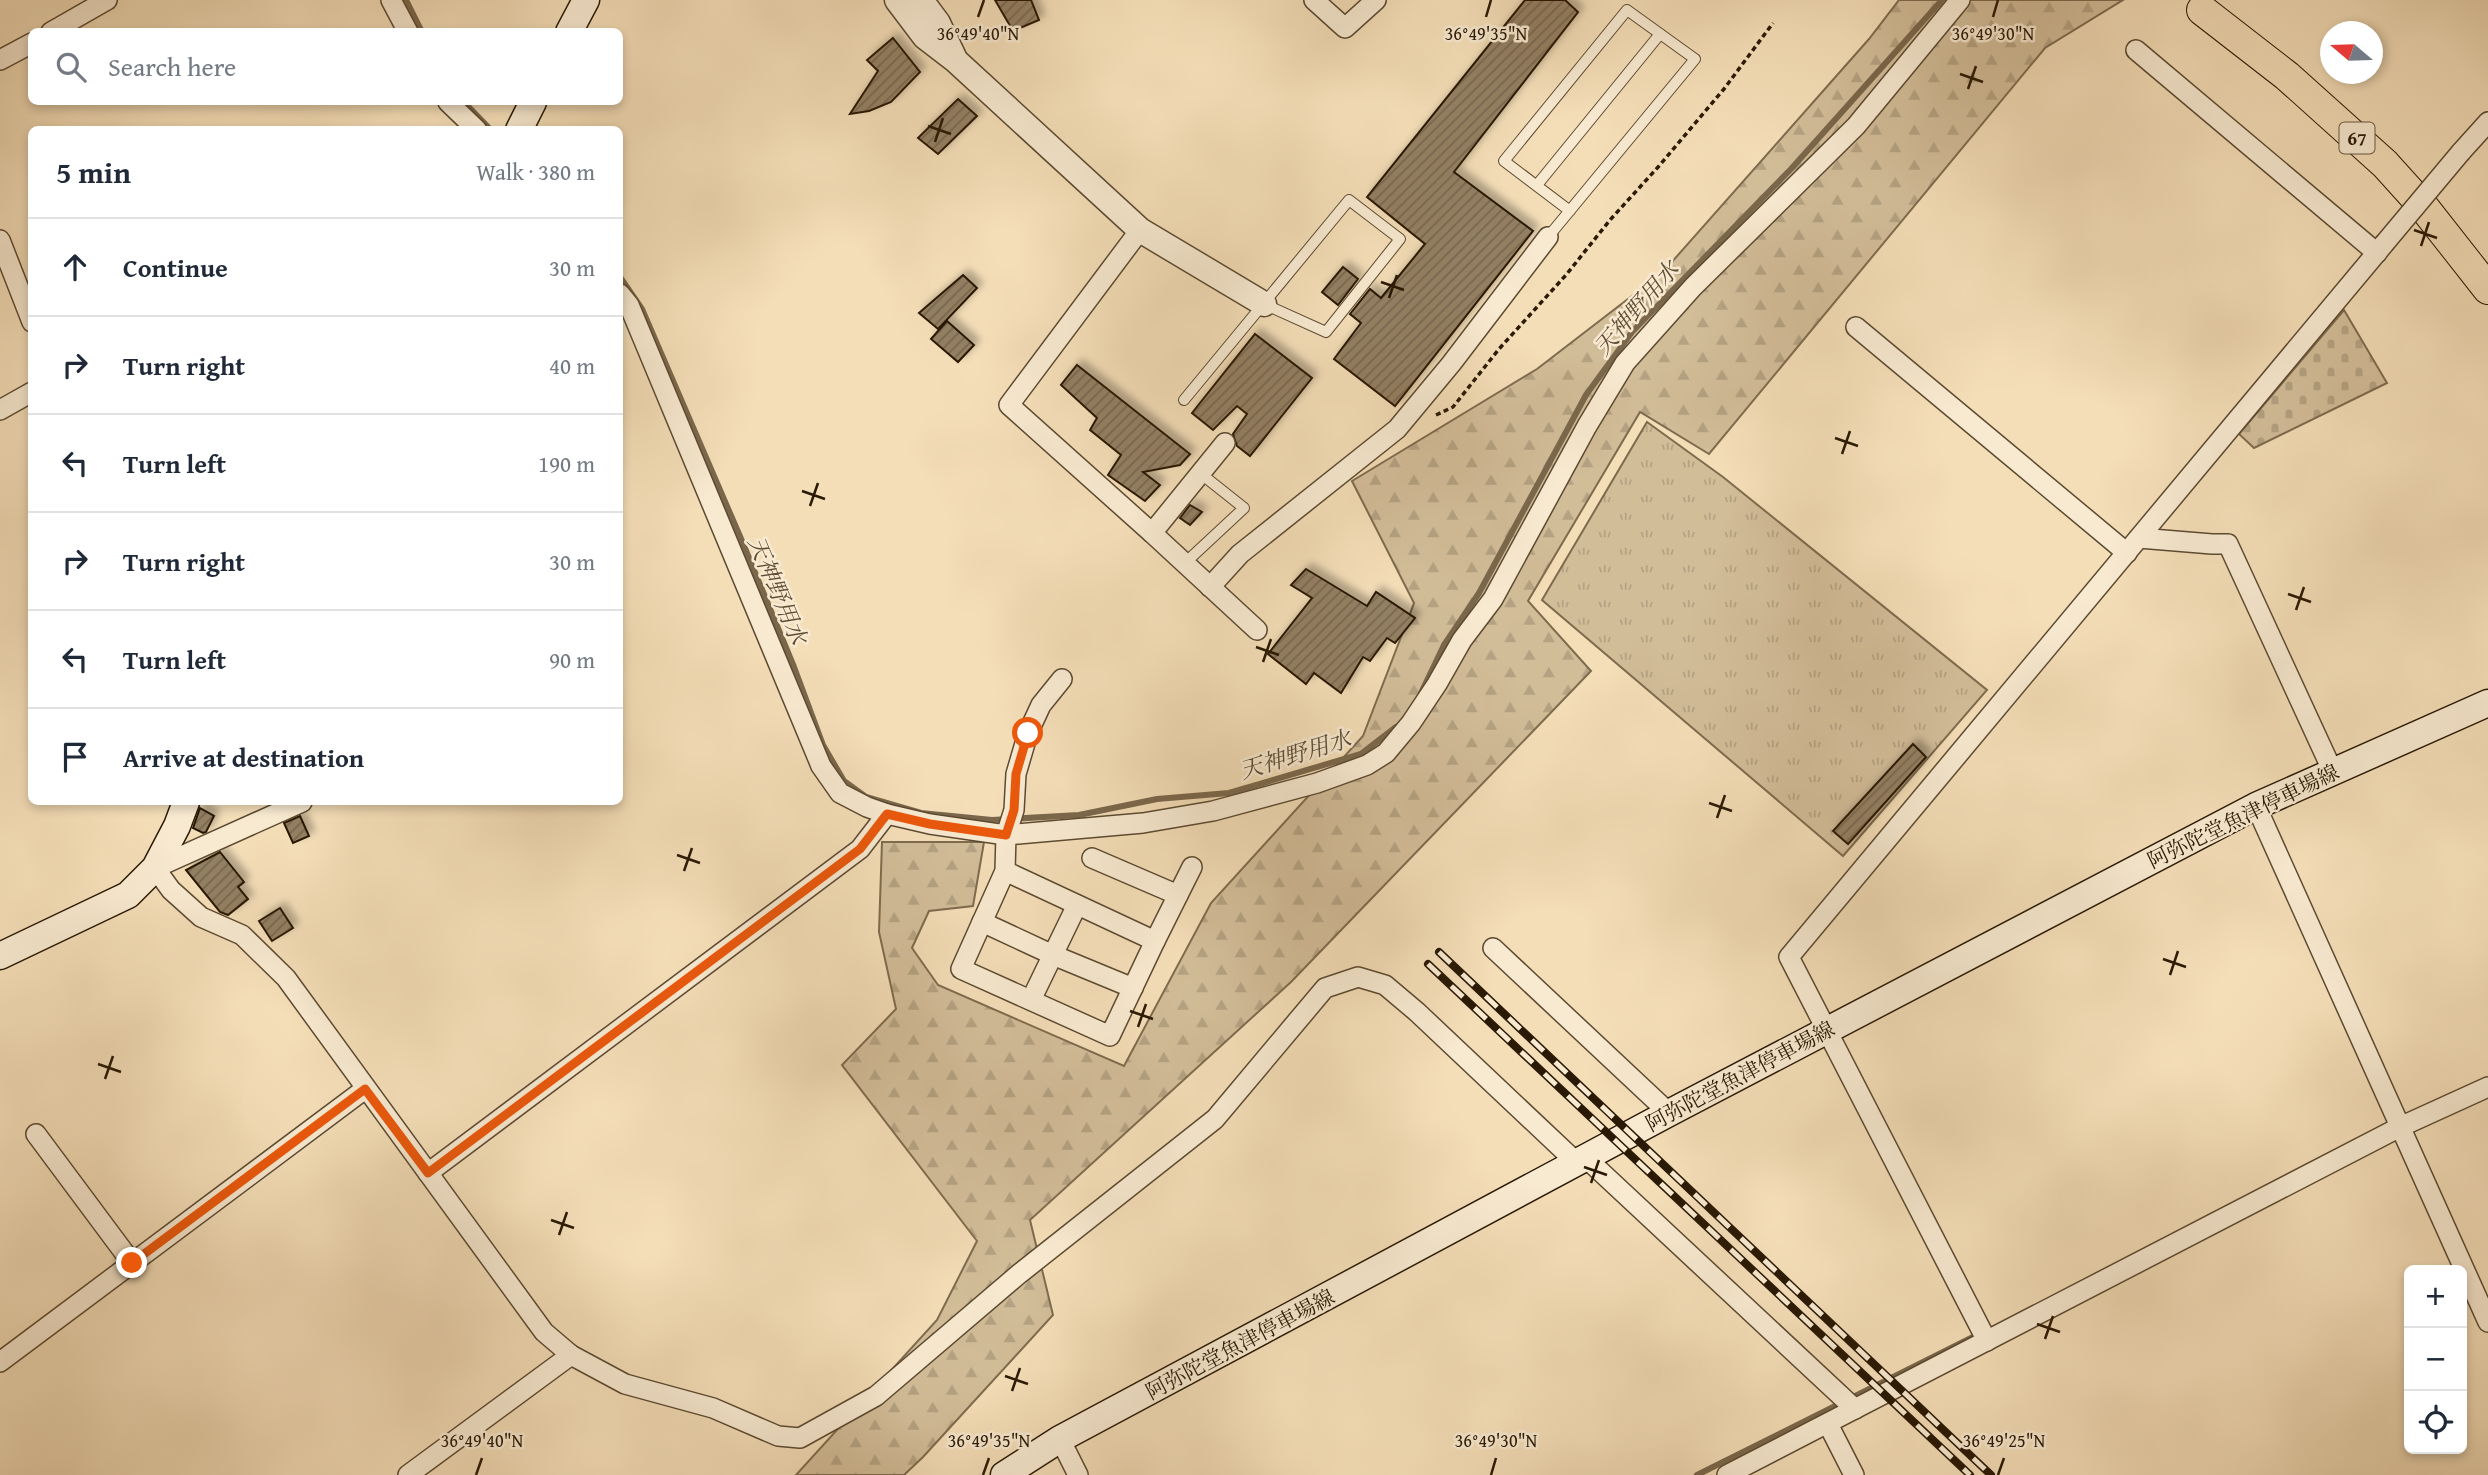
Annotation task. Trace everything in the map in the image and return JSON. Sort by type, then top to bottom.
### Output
[{"type":"main road","points":[[571,28],[586,0]]},
{"type":"main road","name":"67","points":[[2202,10],[2287,76],[2385,164],[2422,205],[2488,289]]},
{"type":"main road","points":[[521,126],[532,105]]},
{"type":"main road","name":"阿弥陀堂魚津停車場線","points":[[1004,1475],[1060,1439],[1581,1160],[2256,806],[2488,703]]},
{"type":"main road","points":[[0,956],[128,895],[155,869],[177,827],[185,805]]},
{"type":"street","points":[[58,28],[107,0]]},
{"type":"street","points":[[391,0],[406,28]]},
{"type":"street","points":[[897,0],[925,37],[955,60],[1140,230],[1264,304]]},
{"type":"street","points":[[1314,0],[1345,28],[1376,0]]},
{"type":"street","points":[[623,298],[821,766],[840,793],[887,814],[930,824],[1006,835],[1143,823],[1213,811],[1317,783],[1367,765],[1386,753],[1411,723],[1462,640],[1493,599],[1587,426],[1625,363],[1693,286],[1856,126],[1960,0]]},
{"type":"street","points":[[924,1],[938,23],[955,60]]},
{"type":"street","points":[[0,60],[28,45]]},
{"type":"street","points":[[2136,50],[2381,249]]},
{"type":"street","points":[[451,105],[473,126]]},
{"type":"street","points":[[1987,1341],[1789,957],[2488,122]]},
{"type":"street","points":[[1140,230],[1009,405],[1257,630]]},
{"type":"street","points":[[1210,587],[1240,554],[1397,429],[1451,364],[1548,237]]},
{"type":"street","points":[[0,240],[28,312]]},
{"type":"street","points":[[1856,327],[2133,545],[2228,544],[2333,772]]},
{"type":"street","points":[[0,410],[28,394]]},
{"type":"street","points":[[1152,533],[1225,443]]},
{"type":"street","points":[[1062,679],[1041,705],[1028,733],[1016,774],[1014,810],[1006,835],[1005,871],[961,969],[1110,1036],[1192,867]]},
{"type":"street","points":[[295,805],[155,869],[171,890],[201,917],[242,935],[285,978],[544,1332],[571,1355],[625,1384],[713,1408],[778,1436],[800,1438],[876,1396],[1019,1274],[1215,1119],[1325,988],[1358,977],[1385,985],[1417,1012],[1855,1409]]},
{"type":"street","points":[[2256,806],[2488,1322]]},
{"type":"street","points":[[428,1173],[860,849],[887,814]]},
{"type":"street","points":[[1093,858],[1178,895]]},
{"type":"street","points":[[1005,871],[1155,941]]},
{"type":"street","points":[[1031,1000],[1077,905]]},
{"type":"street","points":[[982,922],[1133,988]]},
{"type":"street","points":[[1493,948],[1669,1113]]},
{"type":"street","points":[[1727,1475],[2400,1127],[2488,1087]]},
{"type":"street","points":[[0,1362],[365,1089]]},
{"type":"street","points":[[36,1135],[132,1263]]},
{"type":"street","points":[[408,1475],[571,1355]]},
{"type":"street","points":[[1828,1424],[1854,1475]]},
{"type":"street","points":[[1060,1439],[1079,1475]]},
{"type":"lane","points":[[1548,237],[1570,211],[1695,59],[1628,9],[1504,161],[1570,211]]},
{"type":"lane","points":[[1537,186],[1660,34]]},
{"type":"lane","points":[[1184,400],[1349,200],[1400,239],[1326,332],[1264,304]]},
{"type":"lane","points":[[1185,564],[1244,508],[1200,473]]},
{"type":"path","points":[[1397,429],[1420,423],[1453,407],[1499,349],[1566,275],[1610,220],[1708,108],[1773,23]]},
{"type":"green space","points":[[1899,0],[2123,0],[2045,48],[1709,454],[1640,412],[1528,601],[1591,671],[1291,982],[1030,1220],[1053,1315],[904,1475],[796,1475],[937,1320],[977,1241],[842,1065],[896,1009],[879,932],[882,842],[984,842],[973,906],[929,911],[912,948],[938,985],[1124,1066],[1211,903],[1363,736],[1414,603],[1352,481],[1537,369],[1663,272],[1869,39]]},
{"type":"green space","points":[[2344,310],[2387,383],[2254,448],[2239,434]]},
{"type":"green space","points":[[1647,422],[1723,477],[1987,690],[1843,856],[1542,600]]},
{"type":"building","points":[[995,0],[1031,0],[1039,20],[1013,31]]},
{"type":"building","points":[[1525,0],[1565,0],[1578,12],[1454,172],[1533,231],[1395,406],[1334,359],[1361,323],[1350,314],[1370,289],[1381,298],[1425,244],[1367,197]]},
{"type":"building","points":[[893,38],[920,72],[891,102],[869,111],[850,114],[878,71],[867,60]]},
{"type":"building","points":[[958,99],[977,116],[938,154],[918,138]]},
{"type":"building","points":[[1343,267],[1358,279],[1338,305],[1322,292]]},
{"type":"building","points":[[963,275],[977,288],[938,329],[919,313]]},
{"type":"building","points":[[947,321],[974,345],[958,362],[931,339]]},
{"type":"building","points":[[1255,334],[1312,378],[1250,456],[1237,446],[1233,434],[1247,414],[1237,406],[1213,430],[1192,413]]},
{"type":"building","points":[[1077,365],[1190,454],[1180,465],[1143,472],[1160,485],[1145,501],[1108,475],[1121,455],[1090,430],[1097,418],[1061,385]]},
{"type":"building","points":[[1190,505],[1202,512],[1190,525],[1180,518]]},
{"type":"building","points":[[1306,569],[1367,606],[1376,592],[1415,618],[1395,643],[1387,638],[1370,661],[1363,657],[1341,693],[1314,673],[1306,684],[1268,654],[1312,598],[1291,585]]},
{"type":"building","points":[[1913,744],[1926,757],[1848,844],[1833,831]]},
{"type":"building","points":[[200,808],[214,816],[203,833],[193,828]]},
{"type":"building","points":[[300,816],[309,836],[293,843],[284,823]]},
{"type":"building","points":[[220,852],[244,882],[238,887],[248,899],[228,915],[220,912],[186,870]]},
{"type":"building","points":[[280,908],[293,928],[272,941],[259,921]]},
{"type":"waterway","name":"天神野用水","points":[[406,0],[420,28]]},
{"type":"waterway","name":"天神野用水","points":[[1421,693],[1444,645],[1479,593],[1586,395],[1632,332],[1791,169],[1942,0]]},
{"type":"waterway","name":"天神野用水","points":[[467,105],[487,126]]},
{"type":"waterway","name":"天神野用水","points":[[623,281],[642,309],[742,541],[823,745],[844,781],[866,797],[921,813],[992,820],[1079,815],[1157,799],[1229,793],[1361,754],[1396,727]]},
{"type":"waterway","points":[[1697,1475],[1979,1334]]},
{"type":"railway","points":[[1439,952],[1991,1475]]},
{"type":"railway","points":[[1428,964],[1970,1475]]},
{"type":"route","points":[[132,1263],[365,1089],[428,1173],[860,849],[887,814],[930,824],[1006,835],[1014,810],[1016,774],[1028,733]]}]
